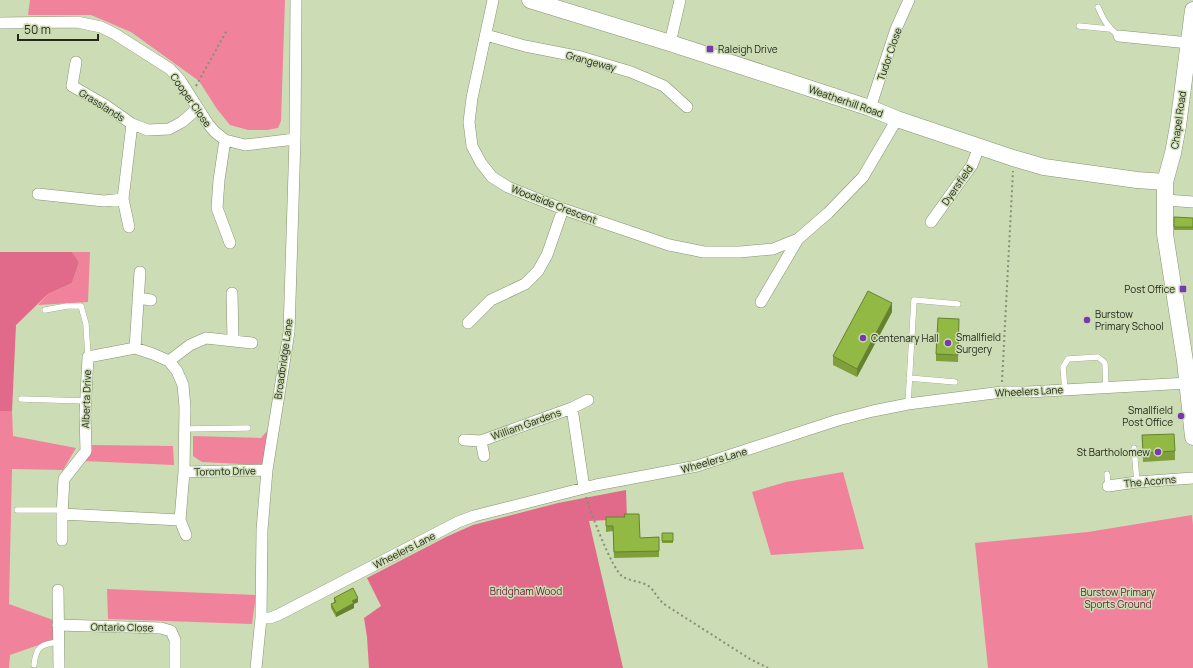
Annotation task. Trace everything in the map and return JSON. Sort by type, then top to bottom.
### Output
[{"type":"street","name":"Broadbridge Lane","points":[[256,668],[261,618],[262,530],[267,470],[289,332],[295,139],[296,0]]},
{"type":"street","name":"Woodside Crescent","points":[[494,0],[472,98],[469,122],[472,146],[481,163],[492,177],[508,186],[563,209],[669,245],[704,252],[740,252],[773,249],[798,238],[828,213],[863,177],[897,119]]},
{"type":"street","name":"Weatherhill Road","points":[[530,0],[670,43],[870,108],[897,119],[979,147],[1044,167],[1136,180],[1165,182]]},
{"type":"street","points":[[670,43],[680,0]]},
{"type":"street","name":"Tudor Close","points":[[870,108],[896,29],[909,0]]},
{"type":"street","name":"Chapel Road","points":[[1165,182],[1174,153],[1189,73],[1189,44],[1193,10]]},
{"type":"street","name":"Cooper Close","points":[[0,23],[77,22],[101,27],[115,34],[170,69],[180,80],[197,109],[215,132],[225,140],[245,145],[295,139]]},
{"type":"street","name":"Grangeway","points":[[486,36],[525,46],[580,57],[631,72],[664,86],[687,107]]},
{"type":"street","points":[[1119,36],[1189,44]]},
{"type":"street","name":"Grasslands","points":[[76,62],[72,86],[132,124],[148,130],[169,129],[182,122],[197,109]]},
{"type":"street","name":"Grasslands","points":[[129,227],[123,199],[132,124]]},
{"type":"street","points":[[225,140],[219,180],[217,208],[230,243]]},
{"type":"street","name":"Dyersfield","points":[[931,222],[972,165],[979,147]]},
{"type":"street","points":[[1165,182],[1165,234],[1189,362],[1193,437]]},
{"type":"street","points":[[38,194],[104,201],[123,199]]},
{"type":"street","points":[[1166,200],[1193,202]]},
{"type":"street","points":[[468,324],[491,300],[525,284],[538,271],[547,256],[563,209]]},
{"type":"street","name":"Woodside Crescent","points":[[761,302],[798,238]]},
{"type":"street","points":[[135,348],[140,272]]},
{"type":"street","points":[[232,293],[233,340]]},
{"type":"street","points":[[138,298],[151,300]]},
{"type":"street","points":[[186,536],[180,520],[184,472],[183,385],[177,371],[169,361],[190,345],[206,338],[252,343]]},
{"type":"street","name":"Alberta Drive","points":[[62,512],[64,479],[86,451],[88,357],[135,348],[169,361]]},
{"type":"street","name":"Wheelers Lane","points":[[261,618],[270,618],[278,615],[466,519],[584,488],[689,468],[838,420],[873,411],[908,404],[1002,392],[1190,385]]},
{"type":"street","name":"William Gardens","points":[[464,440],[481,441],[572,408],[588,400]]},
{"type":"street","name":"William Gardens","points":[[572,408],[584,488]]},
{"type":"street","name":"William Gardens","points":[[481,441],[484,456]]},
{"type":"street","name":"Toronto Drive","points":[[184,472],[267,470]]},
{"type":"street","name":"The Acorns","points":[[1108,486],[1137,482],[1193,478]]},
{"type":"street","points":[[62,540],[62,512],[180,520]]},
{"type":"street","points":[[58,590],[59,668]]},
{"type":"street","name":"Ontario Close","points":[[58,625],[161,628],[171,631],[175,640],[175,668]]},
{"type":"lane","points":[[1098,7],[1106,24],[1119,36]]},
{"type":"lane","points":[[1079,26],[1110,28]]},
{"type":"lane","points":[[908,404],[914,300],[958,304]]},
{"type":"lane","points":[[45,310],[67,306],[81,306],[86,324],[88,357]]},
{"type":"lane","points":[[1065,390],[1063,367],[1068,359],[1098,357],[1105,363],[1106,387]]},
{"type":"lane","points":[[909,378],[955,382]]},
{"type":"lane","points":[[21,399],[86,401]]},
{"type":"lane","points":[[184,429],[248,428]]},
{"type":"lane","points":[[1134,448],[1137,482]]},
{"type":"lane","points":[[1107,474],[1108,486]]},
{"type":"lane","points":[[17,510],[62,512]]},
{"type":"lane","points":[[34,666],[35,656],[40,647],[58,642]]},
{"type":"path","points":[[190,96],[227,30]]},
{"type":"path","points":[[1002,392],[1013,158]]},
{"type":"path","points":[[584,488],[592,517],[620,575],[649,586],[660,601],[667,606],[750,659],[768,668]]},
{"type":"green space","points":[[30,0],[285,0],[281,121],[278,128],[267,130],[248,130],[230,125],[217,109],[199,81],[131,32],[91,15],[28,15]]},
{"type":"green space","points":[[0,252],[72,252],[79,262],[72,283],[48,294],[16,325],[12,411],[0,411]]},
{"type":"green space","points":[[72,252],[90,252],[88,302],[38,305],[48,294],[72,283],[79,262]]},
{"type":"green space","points":[[0,411],[12,411],[13,436],[76,448],[63,470],[12,469],[9,604],[53,620],[53,640],[10,655],[9,668],[0,668]]},
{"type":"green space","points":[[274,423],[263,465],[202,462],[193,456],[193,436],[261,438]]},
{"type":"green space","points":[[92,445],[173,446],[174,465],[83,461]]},
{"type":"green space","points":[[843,472],[864,549],[771,555],[752,492],[786,482]]},
{"type":"green space","name":"Bridgham Wood","points":[[626,490],[627,519],[589,521],[623,668],[369,668],[364,618],[381,606],[367,578],[446,537],[473,525],[558,503]]},
{"type":"green space","name":"Burstow Primary Sports Ground","points":[[1192,515],[1193,668],[988,668],[975,543],[1088,532]]},
{"type":"green space","points":[[107,589],[256,595],[252,624],[108,619]]},
{"type":"building","points":[[1174,217],[1193,218],[1193,227],[1174,227]]},
{"type":"building","name":"Centenary Hall","points":[[868,291],[892,303],[857,369],[833,356]]},
{"type":"building","name":"Smallfield Surgery","points":[[938,318],[959,319],[958,355],[936,354]]},
{"type":"building","points":[[1174,434],[1175,451],[1143,453],[1142,435]]},
{"type":"building","points":[[624,514],[639,514],[640,538],[659,537],[659,551],[614,552],[613,526],[606,526],[606,517],[625,517]]},
{"type":"building","points":[[662,533],[673,533],[673,541],[662,541]]},
{"type":"building","points":[[353,588],[358,598],[352,601],[354,603],[336,613],[331,604],[336,602],[334,598]]},
{"type":"place","name":"Raleigh Drive","points":[[710,49]]},
{"type":"place","name":"Post Office","points":[[1183,289]]},
{"type":"place","name":"Burstow Primary School","points":[[1087,320]]},
{"type":"place","name":"Centenary Hall","points":[[863,338]]},
{"type":"place","name":"Smallfield Surgery","points":[[948,343]]},
{"type":"place","name":"Smallfield Post Office","points":[[1181,416]]},
{"type":"place","name":"St Bartholomew","points":[[1158,452]]}]
